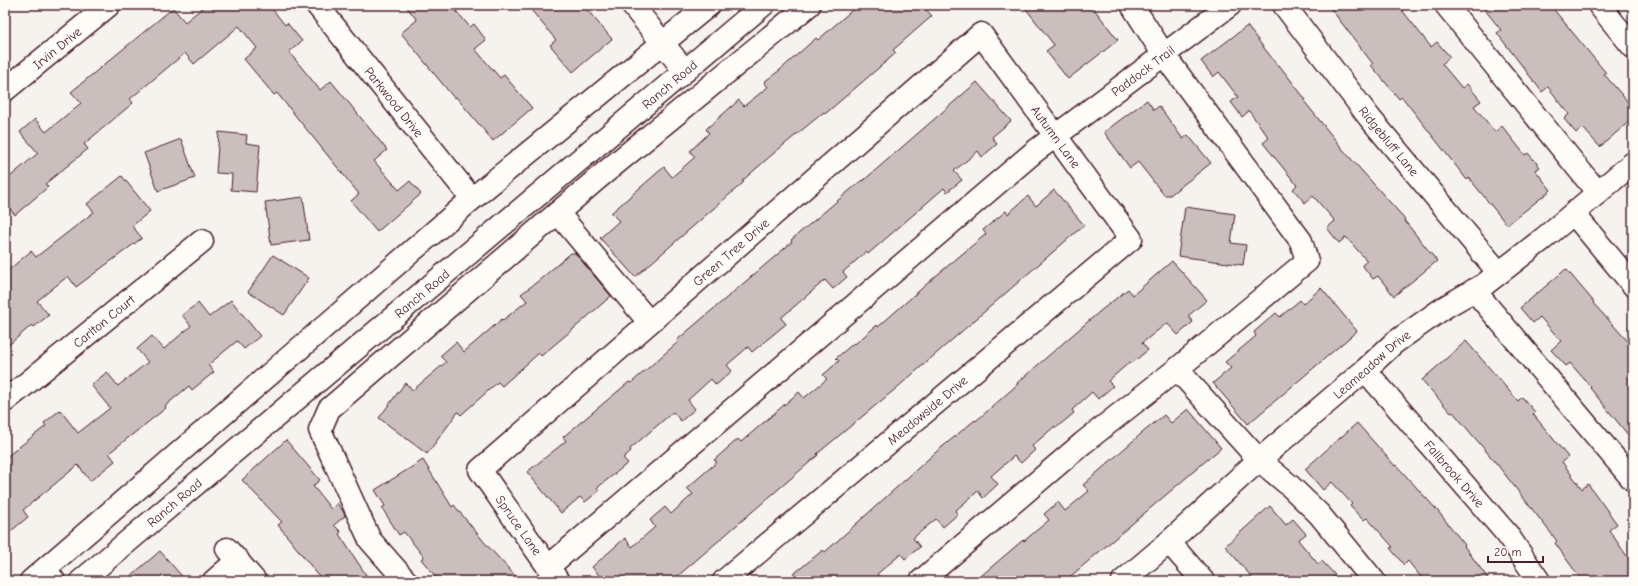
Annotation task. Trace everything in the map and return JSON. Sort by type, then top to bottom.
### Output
[{"type":"street","name":"Irvin Drive","points":[[5,90],[109,5]]},
{"type":"street","name":"Parkwood Drive","points":[[317,5],[472,199]]},
{"type":"street","points":[[632,5],[685,71]]},
{"type":"street","points":[[43,577],[472,199],[709,5]]},
{"type":"street","name":"Ranch Road","points":[[81,581],[763,5]]},
{"type":"street","points":[[406,581],[370,540],[320,430],[329,409],[558,213],[809,5]]},
{"type":"street","points":[[922,581],[1083,443],[1177,369],[1307,261],[1301,241],[1164,55],[1132,5]]},
{"type":"street","name":"Paddock Trail","points":[[553,574],[1034,152],[1230,5]]},
{"type":"street","name":"Ridgebluff Lane","points":[[1284,5],[1369,116],[1499,273]]},
{"type":"street","points":[[1446,5],[1598,193]]},
{"type":"street","points":[[1599,5],[1633,48]]},
{"type":"street","name":"Autumn Lane","points":[[981,34],[1131,239]]},
{"type":"street","name":"Green Tree Drive","points":[[480,470],[981,34]]},
{"type":"street","name":"Leameadow Drive","points":[[1123,581],[1394,343],[1499,273],[1574,214],[1633,163]]},
{"type":"street","points":[[558,213],[649,322]]},
{"type":"street","points":[[1574,214],[1633,285]]},
{"type":"street","name":"Meadowside Drive","points":[[724,581],[1131,239]]},
{"type":"street","name":"Carlton Court","points":[[5,401],[202,241]]},
{"type":"street","points":[[1474,290],[1633,480]]},
{"type":"street","points":[[1177,369],[1259,460],[1289,485],[1319,514],[1374,581]]},
{"type":"street","name":"Fallbrook Drive","points":[[1365,370],[1507,534],[1539,581]]},
{"type":"street","name":"Spruce Lane","points":[[480,470],[553,574]]},
{"type":"street","points":[[1169,542],[1203,581]]},
{"type":"street","points":[[214,581],[232,555],[255,581]]},
{"type":"building","points":[[206,5],[269,5],[285,25],[287,23],[302,41],[289,52],[320,90],[331,81],[387,150],[374,161],[399,190],[410,181],[421,194],[377,232],[351,201],[359,194],[277,93],[274,95],[244,59],[257,48],[239,26],[194,64],[185,53],[130,99],[133,103],[84,144],[88,149],[45,184],[48,187],[15,215],[5,203],[5,181],[38,153],[20,132],[35,119],[46,132],[81,103],[71,92],[173,8],[185,22]]},
{"type":"building","points":[[405,5],[451,5],[470,27],[474,24],[486,40],[475,49],[500,78],[504,75],[532,108],[493,141],[456,97],[454,98],[401,33],[417,20]]},
{"type":"building","points":[[527,5],[583,5],[612,39],[573,72],[550,45],[556,40]]},
{"type":"building","points":[[858,5],[922,5],[932,16],[893,50],[896,53],[825,114],[824,112],[774,153],[742,181],[744,182],[635,277],[600,238],[619,221],[611,213],[664,167],[672,177],[695,157],[690,151],[709,133],[706,129],[739,100],[744,106],[768,87],[764,82],[816,38],[818,40]]},
{"type":"building","points":[[1023,5],[1091,5],[1118,40],[1068,79],[1046,51],[1054,45]]},
{"type":"building","points":[[1328,5],[1398,5],[1431,47],[1437,42],[1450,57],[1442,64],[1462,88],[1467,84],[1481,101],[1474,106],[1495,132],[1502,126],[1525,155],[1528,153],[1540,167],[1535,170],[1551,190],[1507,225],[1469,178],[1467,180],[1402,97],[1399,99],[1371,65],[1373,64]]},
{"type":"building","points":[[1481,5],[1550,5],[1606,73],[1604,74],[1633,108],[1633,118],[1600,147],[1583,128],[1576,133],[1564,119],[1569,114],[1548,87],[1542,92],[1497,33],[1501,30]]},
{"type":"building","points":[[1247,26],[1278,66],[1279,65],[1306,100],[1304,101],[1345,152],[1405,219],[1404,220],[1437,261],[1394,296],[1378,276],[1373,279],[1362,265],[1367,261],[1346,237],[1339,243],[1327,228],[1335,221],[1313,196],[1305,203],[1293,189],[1297,185],[1263,143],[1269,138],[1249,111],[1242,117],[1231,102],[1238,97],[1219,72],[1213,77],[1201,61]]},
{"type":"building","points":[[977,82],[1011,121],[992,137],[997,144],[982,157],[978,151],[954,171],[962,180],[947,192],[944,188],[868,254],[866,252],[843,272],[847,277],[833,289],[825,280],[781,318],[786,324],[752,352],[748,347],[727,365],[732,371],[716,385],[711,379],[688,400],[695,409],[681,421],[673,412],[630,449],[631,451],[623,458],[628,463],[597,488],[599,491],[585,502],[580,497],[561,513],[527,472],[566,441],[563,437],[629,382],[631,383],[678,342],[677,340],[792,242],[791,240],[862,180],[863,181]]},
{"type":"building","points":[[1147,100],[1154,110],[1159,106],[1183,139],[1188,135],[1211,163],[1170,195],[1164,195],[1138,162],[1130,168],[1104,132]]},
{"type":"building","points":[[219,132],[247,135],[246,143],[260,145],[256,192],[231,190],[232,174],[216,173]]},
{"type":"building","points":[[181,139],[195,178],[158,191],[144,153]]},
{"type":"building","points":[[122,176],[150,211],[132,226],[142,238],[76,287],[68,276],[37,301],[49,315],[34,327],[32,325],[5,348],[5,273],[31,251],[36,257],[94,212],[87,204]]},
{"type":"building","points":[[1054,190],[1084,225],[899,386],[817,454],[818,455],[672,581],[604,581],[592,567],[625,538],[632,547],[655,527],[650,520],[665,507],[671,514],[693,494],[687,488],[717,462],[714,460],[738,439],[741,442],[799,392],[804,398],[827,379],[823,375],[839,361],[836,358],[877,325],[878,327],[986,234],[983,230],[1006,211],[1008,214],[1028,196],[1036,206]]},
{"type":"building","points":[[303,197],[309,240],[271,245],[265,202]]},
{"type":"building","points":[[1185,207],[1235,214],[1231,243],[1246,245],[1243,265],[1178,256]]},
{"type":"building","points":[[571,253],[575,253],[611,296],[578,325],[541,356],[539,353],[502,386],[498,382],[461,415],[458,412],[427,454],[379,418],[405,383],[413,390],[446,362],[440,356],[456,342],[464,352],[502,319],[503,320],[527,301],[521,294]]},
{"type":"building","points":[[273,255],[309,278],[284,315],[248,292]]},
{"type":"building","points":[[1172,261],[1207,300],[1188,316],[1193,322],[1178,335],[1167,323],[1142,343],[1148,350],[1132,363],[1130,362],[1108,381],[1113,386],[1098,399],[1092,392],[1072,410],[1074,413],[1056,428],[1055,426],[1032,446],[1035,450],[1021,463],[1014,456],[991,476],[998,484],[983,498],[978,491],[955,511],[958,514],[943,527],[936,519],[913,538],[920,547],[905,559],[901,554],[877,574],[883,581],[785,581],[823,550],[825,552],[936,452],[975,420],[976,421],[1018,384],[1017,383],[1099,312],[1128,289],[1133,295]]},
{"type":"building","points":[[1566,269],[1594,302],[1593,303],[1633,347],[1633,441],[1590,388],[1591,387],[1570,363],[1566,366],[1551,350],[1561,341],[1540,317],[1533,323],[1520,308]]},
{"type":"building","points":[[1321,288],[1357,331],[1248,424],[1213,383],[1231,368],[1225,362],[1256,336],[1254,332],[1276,313],[1280,317],[1300,300],[1303,304]]},
{"type":"building","points":[[231,300],[260,336],[244,349],[237,341],[208,365],[214,372],[192,390],[189,386],[165,406],[166,408],[109,453],[115,461],[90,481],[78,465],[23,510],[28,517],[5,536],[5,458],[46,426],[44,423],[60,410],[78,433],[110,408],[91,385],[107,372],[118,386],[148,362],[137,349],[152,336],[164,349],[191,326],[182,315],[198,303],[209,317]]},
{"type":"building","points":[[1466,341],[1518,401],[1522,397],[1535,412],[1533,414],[1568,457],[1562,462],[1582,489],[1588,484],[1617,524],[1609,530],[1633,565],[1633,581],[1582,581],[1555,543],[1557,541],[1496,463],[1453,412],[1451,413],[1422,380]]},
{"type":"building","points":[[1188,409],[1221,448],[1065,581],[975,581],[1049,520],[1044,514],[1058,502],[1065,511],[1089,491],[1083,485],[1164,415],[1171,423]]},
{"type":"building","points":[[1357,423],[1437,510],[1465,545],[1464,546],[1490,581],[1424,581],[1408,561],[1404,565],[1390,548],[1393,547],[1367,518],[1363,520],[1350,506],[1352,504],[1332,482],[1323,490],[1305,469]]},
{"type":"building","points":[[286,440],[320,480],[313,486],[331,509],[337,503],[343,511],[345,516],[334,525],[341,532],[339,534],[370,581],[323,581],[278,525],[282,522],[242,480]]},
{"type":"building","points":[[423,460],[452,507],[454,505],[485,543],[520,581],[439,581],[421,559],[424,557],[404,532],[399,535],[382,508],[385,506],[375,490]]},
{"type":"building","points":[[1270,506],[1286,525],[1293,519],[1306,534],[1298,540],[1318,564],[1322,561],[1335,575],[1328,581],[1255,581],[1225,546]]},
{"type":"building","points":[[160,551],[186,581],[125,581]]}]
